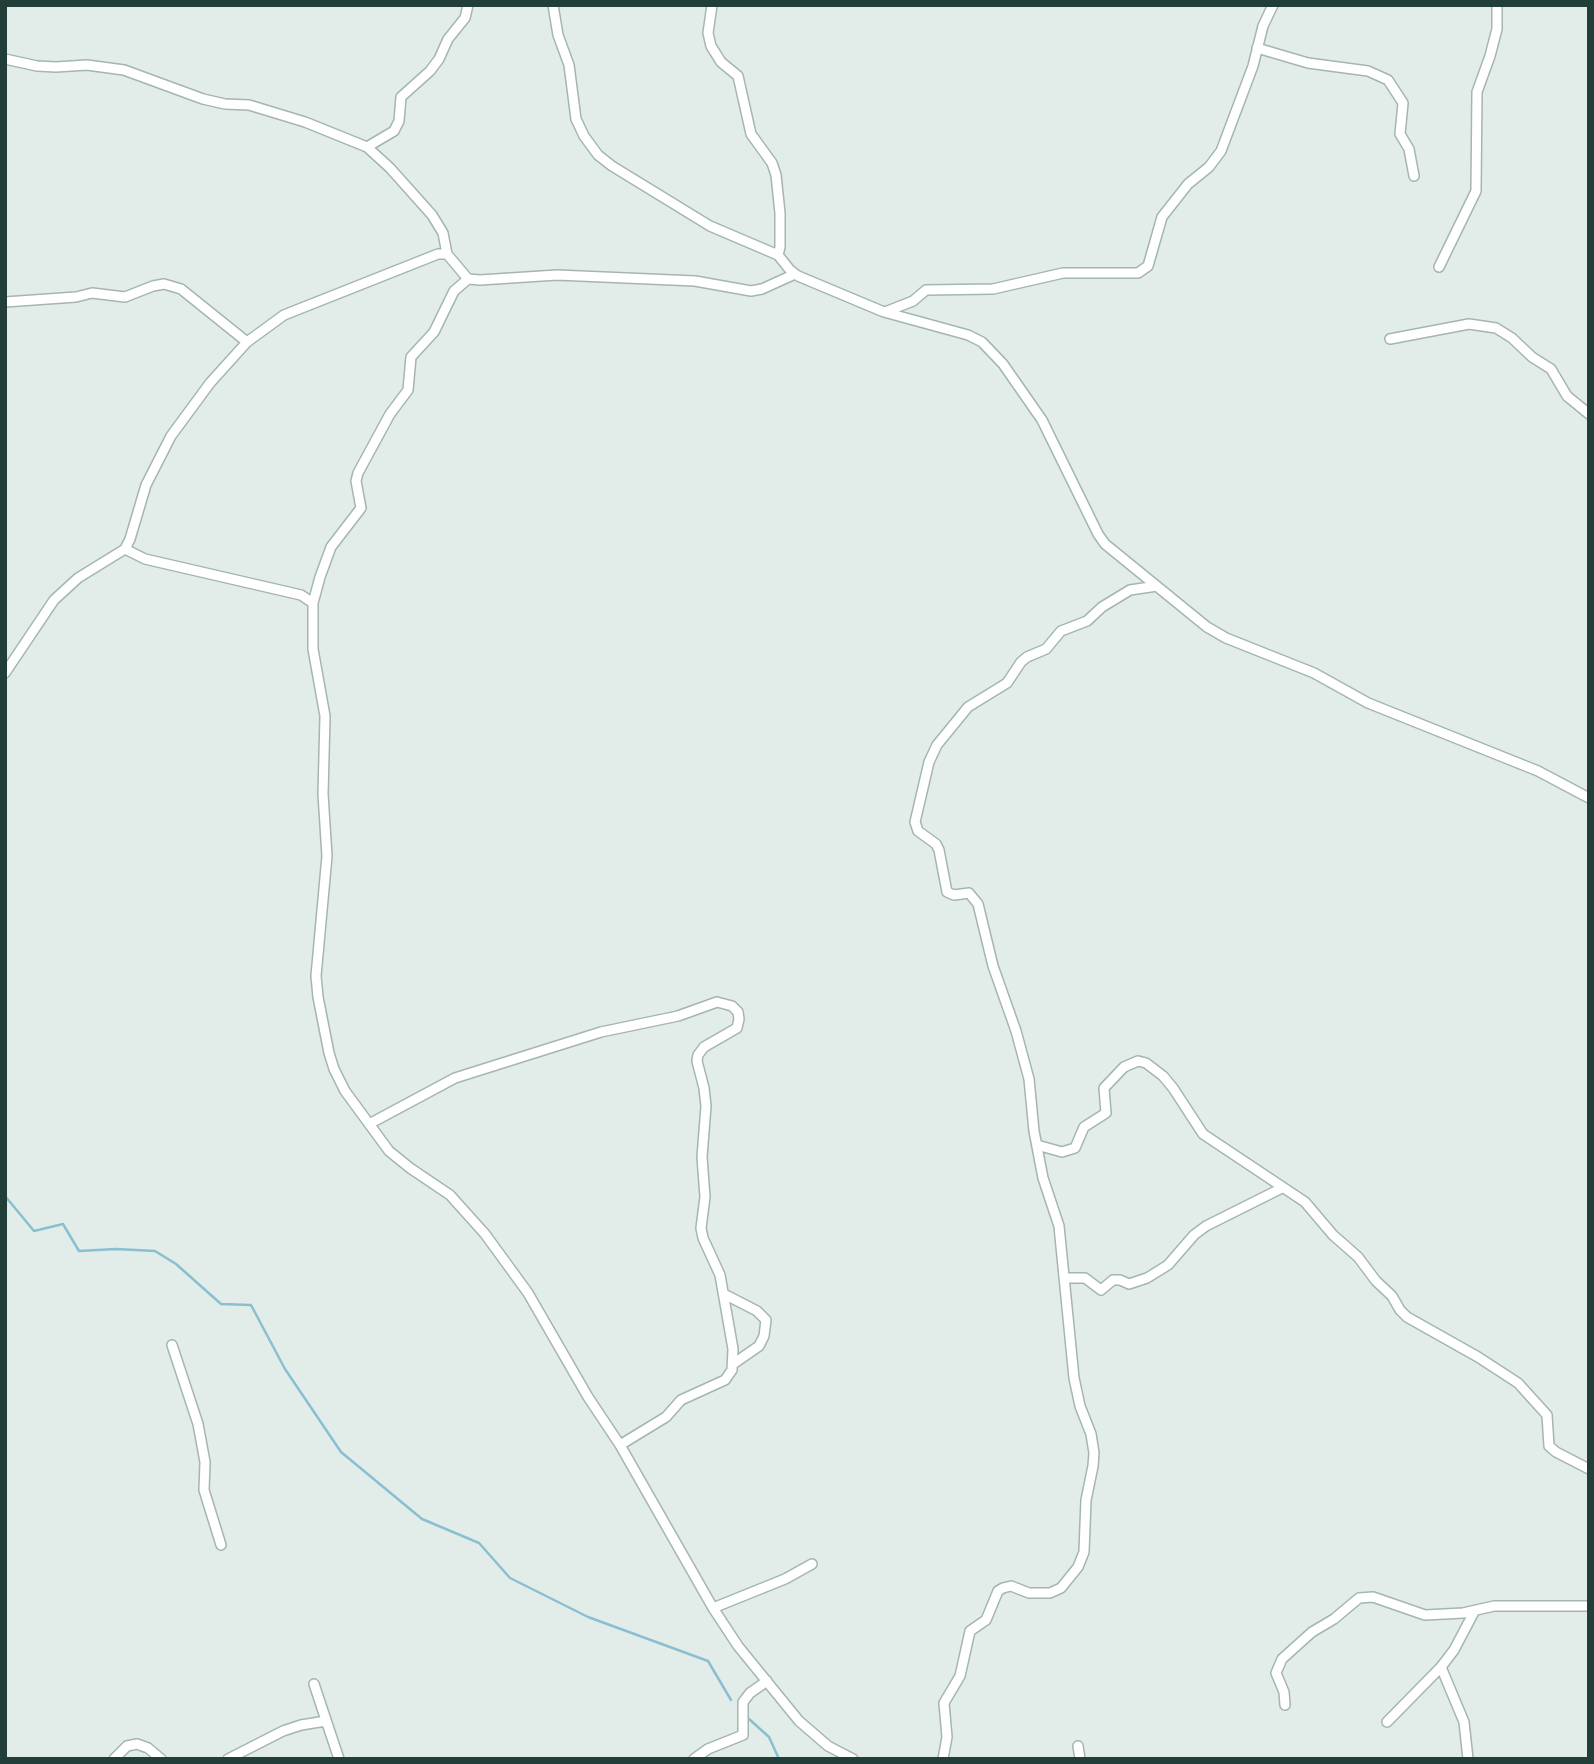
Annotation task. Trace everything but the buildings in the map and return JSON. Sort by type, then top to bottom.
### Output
[{"type":"street","points":[[367,146],[394,131],[399,121],[401,97],[439,60],[448,39],[465,18],[468,5]]},
{"type":"street","points":[[553,5],[558,35],[569,65],[576,119],[598,155],[710,226],[778,255],[795,274],[884,312],[982,341],[1003,364],[1042,420],[1105,544],[1220,635],[1314,673],[1368,703],[1538,771],[1589,798]]},
{"type":"street","points":[[712,5],[708,33],[711,46],[720,62],[738,76],[751,134],[772,163],[776,175],[780,213],[778,255]]},
{"type":"street","points":[[884,312],[904,305],[926,290],[993,289],[1063,273],[1138,273],[1147,266],[1162,217],[1188,184],[1209,167],[1221,151],[1253,66],[1263,26],[1273,5]]},
{"type":"street","points":[[1439,267],[1476,191],[1477,92],[1497,29],[1497,5]]},
{"type":"street","points":[[1257,48],[1308,63],[1368,71],[1388,80],[1403,103],[1400,134],[1409,149],[1414,176]]},
{"type":"street","points":[[5,59],[37,66],[87,65],[124,69],[203,99],[248,105],[305,122],[367,146],[432,215],[443,233],[447,254],[468,279],[557,275],[619,276],[695,281],[751,291],[795,274]]},
{"type":"street","points":[[5,673],[54,600],[78,578],[125,549],[146,485],[171,436],[210,383],[247,342],[284,316],[424,258],[447,254]]},
{"type":"street","points":[[468,279],[454,291],[434,332],[411,357],[410,386],[390,415],[358,473],[356,481],[361,508],[331,547],[313,603],[313,649],[325,716],[323,794],[327,856],[316,960],[318,997],[334,1069],[345,1091],[389,1151],[450,1195],[485,1234],[528,1293],[738,1646],[812,1734],[853,1759]]},
{"type":"street","points":[[5,302],[76,297],[92,293],[125,297],[164,284],[181,289],[247,342]]},
{"type":"street","points":[[1390,338],[1469,324],[1496,328],[1551,369],[1567,396],[1589,414]]},
{"type":"street","points":[[125,549],[145,559],[301,595],[313,603]]},
{"type":"street","points":[[943,1759],[947,1737],[943,1707],[960,1676],[970,1631],[986,1620],[998,1591],[1011,1586],[1029,1593],[1050,1593],[1061,1588],[1071,1577],[1084,1552],[1086,1500],[1093,1466],[1093,1444],[1076,1391],[1059,1226],[1044,1184],[1027,1069],[1009,1006],[993,966],[978,904],[969,893],[954,895],[947,892],[939,850],[918,831],[915,822],[929,762],[937,745],[968,707],[1007,683],[1021,662],[1046,649],[1061,631],[1087,621],[1102,607],[1130,590],[1157,586]]},
{"type":"street","points":[[371,1123],[425,1092],[474,1072],[601,1032],[678,1016],[717,1002],[732,1006],[739,1019],[737,1028],[704,1047],[696,1061],[706,1107],[702,1157],[705,1197],[701,1228],[707,1248],[717,1266],[724,1294],[733,1364]]},
{"type":"street","points":[[1037,1145],[1062,1152],[1075,1148],[1084,1127],[1106,1113],[1104,1088],[1124,1067],[1138,1061],[1146,1063],[1163,1076],[1203,1134],[1305,1202],[1333,1235],[1354,1253],[1407,1317],[1518,1383],[1547,1415],[1549,1446],[1589,1469]]},
{"type":"street","points":[[1064,1278],[1085,1278],[1101,1290],[1117,1280],[1129,1284],[1147,1278],[1168,1265],[1194,1235],[1206,1226],[1282,1188]]},
{"type":"street","points":[[620,1445],[666,1417],[681,1400],[725,1380],[733,1364],[759,1346],[764,1336],[766,1320],[757,1311],[724,1294]]},
{"type":"street","points":[[172,1345],[198,1424],[205,1462],[204,1490],[221,1545]]},
{"type":"street","points":[[713,1608],[785,1579],[812,1564]]},
{"type":"street","points":[[1285,1705],[1284,1692],[1276,1673],[1282,1659],[1303,1639],[1334,1619],[1354,1600],[1373,1597],[1425,1615],[1474,1612],[1494,1606],[1589,1606]]},
{"type":"street","points":[[1387,1723],[1441,1667],[1454,1650],[1474,1612]]},
{"type":"street","points":[[1441,1667],[1462,1714],[1468,1759]]},
{"type":"street","points":[[694,1759],[708,1749],[743,1735],[743,1702],[750,1693],[767,1681]]},
{"type":"street","points":[[314,1684],[339,1759]]},
{"type":"street","points":[[228,1759],[283,1731],[326,1721]]},
{"type":"street","points":[[114,1759],[127,1746],[137,1744],[148,1748],[161,1759]]},
{"type":"street","points":[[1078,1746],[1080,1759]]},
{"type":"waterway","points":[[5,1196],[34,1231],[63,1224],[79,1251],[155,1251],[176,1264],[221,1304],[251,1305],[285,1369],[341,1452],[422,1519],[479,1543],[510,1578],[588,1617],[708,1661],[731,1700]]},
{"type":"waterway","points":[[749,1719],[769,1737],[779,1759]]}]
